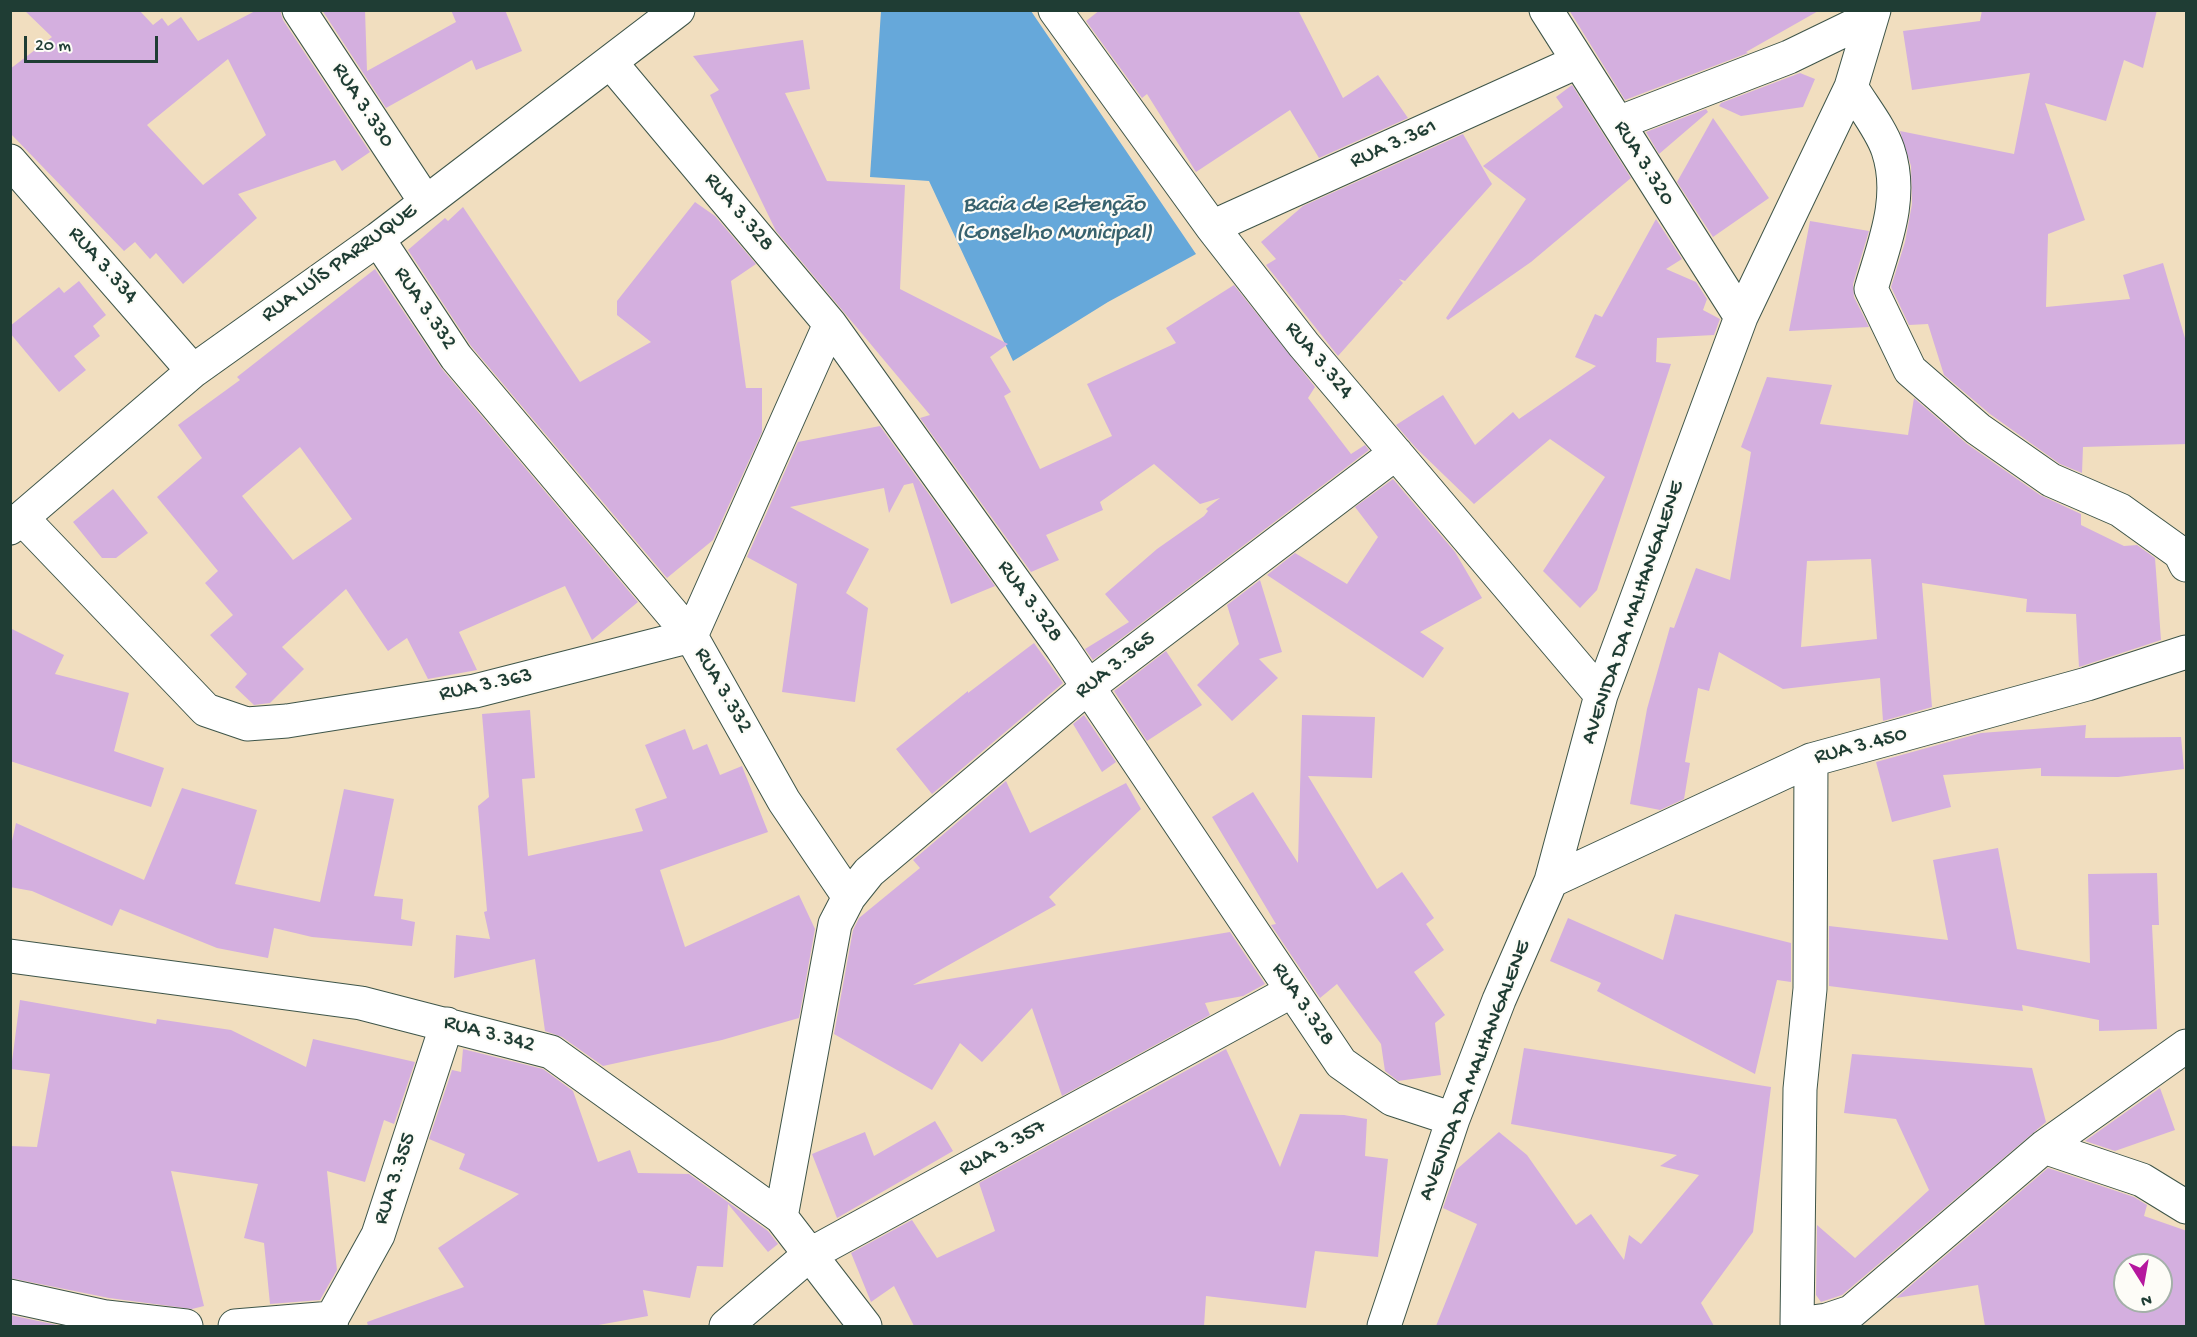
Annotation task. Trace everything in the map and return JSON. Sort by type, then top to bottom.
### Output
[{"type":"street","name":"RUA 3.330","points":[[299,10],[425,201]]},
{"type":"street","name":"RUA LUÍS PARRUQUE","points":[[16,523],[193,371],[378,238],[678,10]]},
{"type":"street","name":"RUA 3.324","points":[[1055,10],[1212,227],[1304,345],[1601,695]]},
{"type":"street","name":"RUA 3.320","points":[[1546,10],[1741,317]]},
{"type":"street","name":"AVENIDA DA MALHANGALENE","points":[[1384,1326],[1453,1119],[1499,1000],[1551,881],[1601,695],[1741,317],[1851,87],[1858,20]]},
{"type":"street","points":[[1618,123],[1789,57],[1858,20]]},
{"type":"street","name":"RUA 3.361","points":[[1212,227],[1577,62]]},
{"type":"street","name":"RUA 3.328","points":[[611,63],[830,324],[1088,687],[1341,1063],[1392,1099],[1453,1119]]},
{"type":"street","points":[[1851,87],[1888,149],[1894,179],[1894,212],[1871,289],[1910,370],[1978,429],[2051,480],[2120,510],[2180,553],[2187,565]]},
{"type":"street","name":"RUA 3.334","points":[[10,161],[193,371]]},
{"type":"street","name":"RUA 3.332","points":[[378,238],[456,357],[690,636],[784,801],[849,897]]},
{"type":"street","points":[[690,636],[830,324]]},
{"type":"street","name":"RUA 3.365","points":[[849,897],[869,872],[1088,687],[1396,453]]},
{"type":"street","name":"RUA 3.363","points":[[16,523],[206,710],[247,724],[287,721],[475,691],[690,636]]},
{"type":"street","name":"RUA 3.450","points":[[1551,881],[1811,760],[2076,687],[2187,652]]},
{"type":"street","points":[[1811,760],[1810,988],[1800,1089],[1791,1325],[1827,1320],[1851,1311],[2044,1147],[2187,1046]]},
{"type":"street","points":[[781,1217],[835,924],[849,897]]},
{"type":"street","name":"RUA 3.342","points":[[11,963],[361,1003],[551,1052],[781,1217],[865,1326]]},
{"type":"street","name":"RUA 3.357","points":[[726,1326],[809,1255],[1292,991]]},
{"type":"street","name":"RUA 3.355","points":[[331,1322],[378,1235],[447,1024]]},
{"type":"street","points":[[2044,1147],[2142,1180],[2187,1207]]},
{"type":"street","points":[[10,1296],[106,1317],[186,1326]]},
{"type":"street","points":[[235,1326],[331,1322]]},
{"type":"water","name":"Bacia de Retenção (Conselho Municipal)","points":[[881,11],[1031,11],[1196,254],[1108,302],[1013,361],[929,181],[870,177]]},
{"type":"building","points":[[24,10],[139,10],[153,25],[162,18],[168,26],[181,17],[198,41],[257,10],[280,10],[283,20],[370,152],[342,171],[335,160],[238,194],[257,218],[183,284],[156,253],[150,259],[135,242],[124,251],[10,133],[10,69],[52,37]],"holes":[[[228,59],[266,135],[203,185],[147,125]]]},
{"type":"building","points":[[322,10],[365,10],[367,71],[456,22],[451,10],[505,10],[522,51],[476,70],[472,60],[386,108]]},
{"type":"building","points":[[1100,10],[1298,10],[1343,98],[1378,75],[1408,118],[1319,158],[1290,110],[1196,172],[1147,94],[1142,98],[1086,21]]},
{"type":"building","points":[[1569,10],[1820,10],[1746,52],[1748,53],[1625,100]]},
{"type":"building","points":[[1982,10],[2157,10],[2143,68],[2124,60],[2106,121],[2045,103],[2085,220],[2048,234],[2046,307],[2130,299],[2123,275],[2163,263],[2187,345],[2187,444],[2083,447],[2082,473],[2060,464],[1990,414],[1944,375],[1928,324],[1909,325],[1891,287],[1905,242],[1912,204],[1911,166],[1900,131],[2014,154],[2030,73],[1912,90],[1903,31],[1980,21]]},
{"type":"building","points":[[803,40],[810,89],[785,93],[827,181],[905,185],[900,289],[1008,344],[990,357],[1011,392],[1004,396],[1040,469],[1112,436],[1087,384],[1176,343],[1166,328],[1234,285],[1315,387],[1308,398],[1351,454],[1365,445],[1369,450],[1093,660],[1085,649],[1129,622],[1105,594],[1157,549],[1204,516],[1208,511],[1206,509],[1220,498],[1200,504],[1154,464],[1100,502],[1103,510],[1046,535],[1059,560],[1031,572],[920,418],[930,415],[776,231],[710,95],[719,90],[693,56]]},
{"type":"building","points":[[1800,73],[1815,79],[1803,107],[1741,116],[1719,106],[1721,103]]},
{"type":"building","points":[[1572,85],[1631,178],[1531,262],[1448,320],[1446,318],[1526,199],[1483,166],[1563,107],[1556,97]]},
{"type":"building","points":[[1706,109],[1708,112],[1659,154],[1646,132]]},
{"type":"building","points":[[1713,118],[1769,198],[1713,237],[1677,182]]},
{"type":"building","points":[[1463,134],[1492,184],[1405,281],[1399,279],[1403,283],[1338,356],[1266,265],[1276,259],[1261,242],[1303,206]]},
{"type":"building","points":[[695,202],[715,216],[756,264],[731,281],[746,388],[762,388],[762,432],[713,540],[667,578],[471,346],[408,250],[445,218],[448,221],[463,207],[580,382],[651,342],[617,315],[617,301]]},
{"type":"building","points":[[1656,219],[1682,259],[1666,269],[1696,282],[1707,299],[1703,310],[1720,319],[1714,335],[1657,338],[1656,362],[1671,364],[1597,590],[1580,608],[1543,571],[1605,477],[1550,439],[1474,504],[1416,448],[1396,425],[1443,395],[1475,445],[1513,412],[1519,419],[1596,366],[1575,357],[1595,314],[1602,317]]},
{"type":"building","points":[[1810,221],[1869,231],[1853,284],[1854,297],[1869,327],[1789,331]]},
{"type":"building","points":[[375,269],[442,369],[638,602],[592,640],[565,586],[459,632],[477,670],[428,679],[407,638],[388,651],[346,589],[282,647],[304,669],[270,703],[254,705],[235,687],[247,674],[210,635],[233,615],[205,583],[218,571],[157,497],[202,458],[178,425],[240,380],[237,377]],"holes":[[[300,447],[352,519],[293,560],[242,496]]]},
{"type":"building","points":[[79,281],[106,315],[93,326],[100,336],[74,356],[86,370],[59,392],[10,333],[10,326],[59,287],[64,293]]},
{"type":"building","points":[[1767,377],[1832,385],[1820,424],[1908,435],[1914,398],[1967,444],[2040,495],[2081,514],[2081,525],[2124,546],[2137,545],[2155,558],[2161,640],[2079,667],[2076,614],[2026,612],[2027,599],[1922,583],[1932,707],[1883,721],[1880,678],[1783,689],[1719,652],[1709,691],[1698,688],[1685,762],[1690,763],[1684,799],[1660,810],[1630,804],[1647,709],[1670,627],[1674,628],[1696,568],[1730,580],[1751,452],[1741,447]],"holes":[[[1871,559],[1877,639],[1801,647],[1807,561]]]},
{"type":"building","points":[[880,426],[995,586],[951,604],[913,483],[904,485],[889,513],[884,488],[790,507],[869,549],[846,593],[868,608],[855,702],[782,692],[797,584],[747,557],[798,442]]},
{"type":"building","points":[[1393,479],[1455,552],[1482,598],[1420,632],[1444,648],[1423,678],[1267,575],[1295,553],[1347,584],[1378,537],[1355,507]]},
{"type":"building","points":[[113,489],[148,533],[116,558],[102,558],[73,522]]},
{"type":"building","points":[[1260,580],[1282,652],[1259,659],[1278,678],[1232,721],[1197,685],[1239,644],[1227,605]]},
{"type":"building","points":[[10,628],[64,655],[55,674],[129,693],[114,751],[164,768],[151,807],[10,761]]},
{"type":"building","points":[[1034,643],[1063,683],[932,794],[896,749],[968,691],[968,693]]},
{"type":"building","points":[[1166,651],[1202,705],[1147,741],[1114,691]]},
{"type":"building","points":[[530,710],[535,778],[522,779],[528,856],[643,831],[635,809],[667,798],[645,745],[685,729],[693,750],[707,744],[720,775],[742,766],[768,832],[660,870],[685,947],[799,895],[815,929],[799,1018],[722,1040],[603,1066],[562,1037],[545,1031],[535,959],[454,978],[456,935],[490,939],[484,912],[487,911],[478,806],[489,797],[482,714]]},
{"type":"building","points":[[1084,715],[1116,762],[1102,772],[1073,724]]},
{"type":"building","points":[[1302,715],[1375,717],[1372,778],[1308,776],[1377,889],[1402,872],[1434,918],[1426,924],[1444,950],[1414,972],[1445,1015],[1435,1023],[1441,1075],[1398,1081],[1385,1071],[1381,1044],[1337,984],[1320,998],[1271,925],[1276,924],[1212,817],[1253,792],[1298,863]]},
{"type":"building","points":[[2086,725],[2085,738],[2181,737],[2184,769],[2118,777],[2041,776],[2041,768],[1943,775],[1951,807],[1892,822],[1876,762],[1981,733]]},
{"type":"building","points":[[1006,781],[1030,833],[1126,783],[1141,809],[1049,897],[1056,905],[913,985],[1230,932],[1265,984],[1243,996],[1205,1003],[1210,1015],[1062,1096],[1032,1008],[982,1062],[960,1043],[932,1090],[834,1034],[853,930],[859,918],[920,868],[913,860]]},
{"type":"building","points":[[182,788],[257,810],[235,884],[320,902],[344,789],[394,799],[374,896],[403,899],[401,919],[415,922],[412,946],[312,937],[274,928],[268,958],[217,948],[120,909],[112,926],[32,891],[10,887],[10,850],[16,823],[144,880]]},
{"type":"building","points":[[1998,848],[2017,949],[2090,963],[2088,874],[2157,873],[2159,925],[2152,925],[2157,1029],[2099,1031],[2099,1020],[2022,1005],[2023,1011],[1829,986],[1829,926],[1948,940],[1933,860]]},
{"type":"building","points":[[1675,914],[1791,943],[1791,982],[1777,980],[1755,1074],[1597,991],[1601,983],[1550,961],[1568,918],[1663,960]]},
{"type":"building","points":[[20,1000],[156,1024],[157,1019],[231,1030],[306,1067],[313,1039],[415,1062],[394,1124],[384,1120],[365,1182],[327,1171],[337,1270],[320,1300],[270,1304],[264,1243],[244,1238],[258,1184],[171,1171],[204,1306],[192,1309],[109,1298],[10,1278],[10,1146],[37,1147],[50,1074],[11,1069]]},
{"type":"building","points":[[1524,1048],[1771,1087],[1753,1232],[1701,1303],[1714,1326],[1436,1326],[1477,1224],[1443,1208],[1456,1170],[1499,1132],[1527,1155],[1576,1225],[1591,1214],[1624,1260],[1629,1235],[1641,1244],[1699,1175],[1660,1166],[1677,1155],[1511,1124]]},
{"type":"building","points":[[463,1049],[543,1069],[573,1091],[598,1162],[630,1150],[638,1173],[689,1174],[768,1231],[778,1244],[768,1252],[728,1204],[723,1267],[697,1266],[690,1298],[643,1290],[648,1316],[593,1326],[368,1326],[367,1322],[464,1287],[438,1248],[519,1194],[459,1169],[465,1154],[429,1139],[452,1070],[461,1072]]},
{"type":"building","points":[[1226,1049],[1280,1167],[1300,1114],[1344,1115],[1367,1119],[1365,1156],[1388,1159],[1378,1257],[1315,1251],[1306,1308],[1206,1296],[1204,1326],[914,1326],[894,1286],[871,1302],[851,1253],[912,1220],[937,1258],[995,1231],[979,1183]]},
{"type":"building","points":[[1852,1054],[2032,1068],[2046,1122],[1842,1295],[1821,1302],[1816,1295],[1817,1225],[1855,1258],[1929,1190],[1896,1119],[1844,1113]]},
{"type":"building","points":[[2160,1088],[2175,1130],[2115,1151],[2085,1141]]},
{"type":"building","points":[[935,1121],[953,1151],[837,1218],[812,1154],[865,1132],[874,1156]]},
{"type":"building","points":[[2048,1168],[2134,1197],[2147,1205],[2144,1216],[2187,1231],[2187,1326],[1985,1326],[1978,1285],[1896,1298]]},
{"type":"building","points":[[10,1315],[62,1326],[10,1326]]}]
